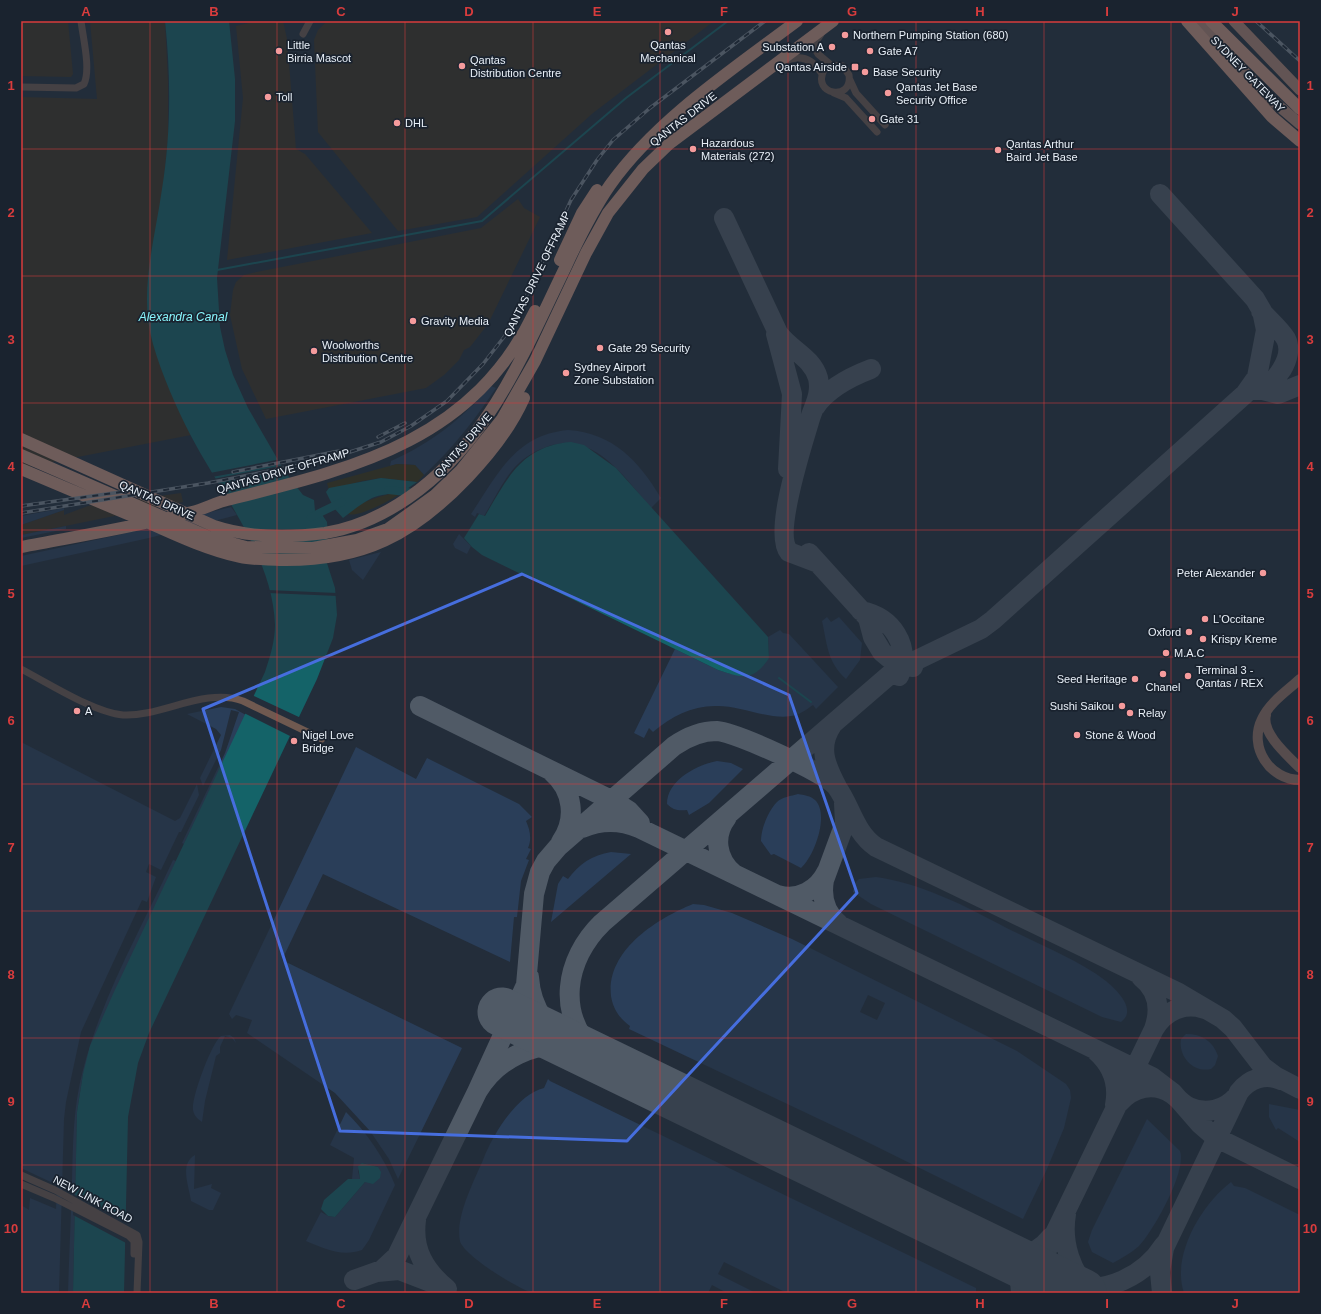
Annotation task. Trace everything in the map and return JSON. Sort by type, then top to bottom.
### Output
[{"type":"highway","name":"QANTAS DRIVE","points":[[21,439],[214,526],[231,532],[271,536],[302,536],[333,531],[373,519],[396,507],[431,480],[474,455],[483,424],[501,396],[587,222],[600,199],[636,152],[714,84],[797,21]]},
{"type":"highway","name":"QANTAS DRIVE","points":[[21,455],[209,537],[246,547],[271,549],[313,548],[345,543],[373,535],[388,528],[434,496],[474,455],[502,419],[519,391],[586,252],[608,213],[642,169],[669,144],[833,21]]},
{"type":"highway","points":[[1187,21],[1272,117],[1300,140]]},
{"type":"highway","points":[[1212,21],[1300,110]]},
{"type":"highway","name":"QANTAS DRIVE OFFRAMP","points":[[21,547],[193,512],[224,501],[312,479],[362,462],[402,444],[434,426],[462,407],[489,382],[516,346],[532,319],[582,213],[600,185],[619,160],[638,143],[678,115]]},
{"type":"highway","points":[[21,469],[192,542],[224,553],[256,559],[297,560],[337,556],[371,547],[393,538],[414,525],[448,499],[474,455]]},
{"type":"main road","name":"SYDNEY GATEWAY","points":[[1197,21],[1266,95],[1300,124]]},
{"type":"main road","points":[[1234,21],[1300,90]]},
{"type":"street","points":[[21,87],[76,88],[84,84],[86,79],[86,58],[82,21]]},
{"type":"street","points":[[303,34],[310,21]]},
{"type":"street","points":[[767,71],[789,60],[802,57],[816,64],[822,74],[823,85],[827,90],[846,98],[875,130],[883,123],[856,93],[848,71],[843,66],[831,65],[818,54],[816,49],[817,40],[833,21]]},
{"type":"street","points":[[822,74],[831,65]]},
{"type":"street","points":[[834,93],[846,88],[850,79]]},
{"type":"street","points":[[21,669],[96,708],[113,714],[132,714],[218,697],[233,698],[248,703],[322,738]]},
{"type":"street","points":[[1300,674],[1280,692],[1268,709],[1265,726],[1268,732],[1300,768]]},
{"type":"street","points":[[1300,679],[1265,713],[1259,726],[1258,737],[1261,755],[1270,768],[1285,779],[1300,780]]},
{"type":"street","name":"NEW LINK ROAD","points":[[21,1175],[55,1190],[127,1232],[134,1241],[137,1293]]},
{"type":"street","name":"NEW LINK ROAD","points":[[21,1184],[127,1232]]},
{"type":"highlighted area","points":[[522,574],[789,695],[857,893],[627,1141],[340,1131],[203,709]]},
{"type":"shaded area","points":[[21,21],[68,21],[73,74],[71,77],[21,76]]},
{"type":"shaded area","points":[[90,21],[165,21],[168,81],[168,139],[163,188],[163,373],[191,435],[21,468],[21,97],[97,99]]},
{"type":"shaded area","points":[[257,21],[283,21],[287,39],[296,149],[305,154],[372,233],[227,260],[243,98],[236,26]]},
{"type":"shaded area","points":[[327,21],[714,21],[593,113],[477,217],[398,231],[318,132],[314,40],[318,30]]},
{"type":"shaded area","points":[[518,199],[524,208],[540,217],[488,324],[470,347],[464,350],[459,360],[444,375],[426,388],[266,419],[242,369],[230,315],[233,290],[236,282],[244,275],[481,228]]},
{"type":"shaded area","points":[[491,386],[496,388],[480,412],[454,444],[424,475],[415,465],[397,464],[390,466],[391,461],[420,446],[445,429],[480,398]]},
{"type":"shaded area","points":[[568,430],[584,432],[598,437],[623,451],[644,472],[661,498],[651,508],[619,471],[607,460],[594,451],[581,445],[565,443],[549,446],[522,460],[506,478],[484,516],[477,513],[475,517],[471,514],[500,471],[521,448],[550,433]]},
{"type":"shaded area","points":[[181,493],[183,502],[21,535],[21,525],[64,510],[64,515],[88,506]]},
{"type":"shaded area","points":[[231,507],[237,515],[149,538],[21,566],[21,556],[118,535]]},
{"type":"shaded area","points":[[64,508],[64,510],[21,525],[21,516]]},
{"type":"shaded area","points":[[66,526],[66,529],[21,538],[21,535]]},
{"type":"shaded area","points":[[459,534],[471,546],[467,554],[455,548],[453,544]]},
{"type":"shaded area","points":[[381,552],[363,580],[352,570],[349,560]]},
{"type":"shaded area","points":[[827,617],[831,622],[839,617],[862,643],[860,660],[846,679],[831,659],[822,621]]},
{"type":"shaded area","points":[[780,630],[783,633],[789,634],[838,687],[816,709],[813,705],[797,715],[783,717],[765,715],[736,708],[718,706],[700,707],[675,716],[653,732],[649,728],[644,738],[634,733],[675,649],[718,670],[731,674],[769,658],[768,637]]},
{"type":"shaded area","points":[[221,707],[235,709],[246,715],[184,844],[182,843],[225,753],[239,712],[231,710],[221,750],[203,786],[200,778],[221,735],[216,729],[187,714]]},
{"type":"shaded area","points":[[21,742],[175,821],[180,818],[197,784],[199,795],[161,870],[149,864],[146,872],[156,877],[147,902],[142,900],[81,1032],[66,1102],[64,1119],[59,1293],[21,1293],[21,1205],[29,1210],[30,1198],[56,1209],[57,1185],[21,1168]]},
{"type":"shaded area","points":[[356,747],[416,779],[427,758],[519,804],[532,817],[526,821],[530,834],[528,848],[531,849],[526,859],[529,860],[521,881],[517,917],[514,917],[510,962],[323,874],[282,960],[462,1048],[398,1179],[389,1159],[370,1131],[335,1093],[247,1033],[252,1020],[236,1015],[232,1019],[229,1014]]},
{"type":"shaded area","points":[[717,761],[731,763],[743,769],[709,803],[689,815],[687,810],[676,810],[667,804],[668,795],[672,788],[684,775],[701,766]]},
{"type":"shaded area","points":[[798,794],[815,800],[819,806],[821,815],[821,825],[815,845],[811,855],[801,868],[774,854],[771,855],[761,841],[762,831],[766,820],[777,802],[781,799]]},
{"type":"shaded area","points":[[611,852],[631,854],[551,922],[558,884],[563,876],[568,879],[586,861],[598,855]]},
{"type":"shaded area","points":[[173,860],[176,861],[83,1074],[77,1112],[73,1293],[68,1293],[74,1126],[77,1098],[83,1070],[91,1043],[111,989]]},
{"type":"shaded area","points":[[876,877],[909,884],[951,900],[1085,967],[1106,981],[1120,995],[1126,1006],[1127,1012],[1125,1017],[1121,1022],[1102,1017],[871,904],[853,892],[855,883],[859,879]]},
{"type":"shaded area","points":[[693,904],[704,905],[732,913],[792,939],[1017,1051],[1066,1084],[1070,1090],[1071,1098],[1064,1128],[1047,1169],[1023,1219],[857,1137],[629,1029],[630,1026],[620,1017],[612,1001],[612,980],[616,965],[625,951],[636,939],[649,928],[679,910]],"holes":[[[868,995],[885,1003],[877,1020],[860,1012]]]},
{"type":"shaded area","points":[[1186,1034],[1202,1037],[1213,1046],[1218,1056],[1215,1065],[1211,1069],[1204,1070],[1193,1066],[1184,1057],[1181,1039]]},
{"type":"shaded area","points":[[230,1035],[234,1038],[236,1043],[232,1038],[225,1036],[220,1047],[220,1053],[216,1056],[205,1101],[202,1122],[195,1116],[193,1110],[195,1094],[217,1040],[221,1036]]},
{"type":"shaded area","points":[[548,1079],[976,1288],[976,1293],[787,1293],[724,1262],[718,1274],[756,1293],[727,1293],[712,1285],[708,1293],[543,1294],[533,1293],[516,1285],[480,1263],[463,1247],[460,1241],[460,1221],[470,1189],[487,1150],[499,1128],[524,1098],[544,1088]]},
{"type":"shaded area","points":[[1269,1104],[1300,1110],[1300,1142],[1278,1128],[1276,1130],[1269,1117]]},
{"type":"shaded area","points":[[346,1112],[361,1128],[374,1146],[386,1165],[395,1185],[369,1240],[362,1250],[347,1253],[327,1249],[306,1241],[321,1212],[328,1216],[335,1217],[378,1167],[362,1163],[358,1171],[360,1179],[352,1179],[354,1158],[330,1145]]},
{"type":"shaded area","points":[[1147,1119],[1180,1151],[1181,1160],[1179,1173],[1160,1215],[1145,1238],[1136,1249],[1113,1263],[1092,1252],[1088,1242],[1092,1230]]},
{"type":"shaded area","points":[[195,1155],[194,1189],[212,1184],[211,1188],[221,1193],[213,1210],[209,1210],[191,1201],[186,1170],[190,1159]]},
{"type":"shaded area","points":[[1231,1182],[1234,1186],[1245,1188],[1300,1215],[1300,1293],[1184,1293],[1181,1278],[1182,1263],[1192,1232],[1210,1203]]},
{"type":"sand","points":[[397,464],[415,465],[424,475],[417,482],[381,478],[362,481],[329,490],[327,483]]},
{"type":"sand","points":[[400,490],[404,491],[377,507],[360,513],[348,514],[351,509],[364,502]]},
{"type":"water","name":"Alexandra Canal","points":[[165,21],[229,21],[235,79],[235,121],[217,278],[220,327],[233,375],[248,408],[285,472],[303,495],[314,500],[315,511],[321,513],[327,522],[328,536],[325,557],[335,588],[337,615],[333,638],[317,679],[149,1033],[138,1063],[128,1117],[124,1293],[73,1293],[77,1112],[83,1074],[90,1046],[113,994],[265,672],[272,649],[275,631],[272,600],[256,551],[231,504],[203,458],[180,414],[161,367],[153,344],[149,325],[147,286],[149,266],[159,208],[167,147],[169,84]]},
{"type":"water","points":[[571,442],[584,445],[616,468],[768,637],[769,658],[758,671],[747,676],[741,676],[718,670],[482,555],[464,538],[479,514],[485,516],[509,477],[528,457],[540,450],[554,445]]},
{"type":"water","points":[[381,478],[417,482],[404,491],[400,490],[372,498],[343,518],[334,508],[326,492],[329,488]]},
{"type":"water","points":[[362,1163],[378,1167],[381,1172],[380,1178],[373,1184],[365,1182],[335,1217],[328,1216],[321,1209],[324,1200],[348,1179],[360,1179],[358,1166]]},
{"type":"pier","points":[[281,459],[283,464],[212,477],[210,473]]},
{"type":"pier","points":[[284,465],[286,470],[216,483],[213,479]]},
{"type":"pier","points":[[267,590],[337,593],[338,596],[268,593]]},
{"type":"pier","name":"Nigel Love Bridge","points":[[252,695],[301,718],[292,737],[244,713]]},
{"type":"pier","points":[[73,1194],[127,1222],[126,1243],[73,1215]]},
{"type":"waterway","points":[[217,270],[482,221],[626,98],[728,21]]},
{"type":"waterway","points":[[388,490],[416,493]]},
{"type":"waterway","points":[[311,517],[342,502]]},
{"type":"waterway","points":[[779,678],[811,702]]},
{"type":"taxiway","points":[[628,1073],[600,1057],[584,1039],[575,1023],[570,1005],[570,988],[573,970],[589,937],[602,923],[894,671],[981,629],[993,620],[1245,394],[1257,377],[1266,330],[1262,311],[1255,299],[1160,194]]},
{"type":"taxiway","points":[[724,218],[778,333],[811,364],[818,378],[818,395],[795,469],[786,509],[784,527],[785,542],[789,552],[818,563]]},
{"type":"taxiway","points":[[1259,389],[1271,382],[1277,376],[1286,362],[1288,354],[1288,346],[1284,335],[1261,311]]},
{"type":"taxiway","points":[[776,334],[792,394],[788,469]]},
{"type":"taxiway","points":[[815,407],[826,394],[840,384],[871,369]]},
{"type":"taxiway","points":[[1252,390],[1263,390],[1278,394],[1300,385]]},
{"type":"taxiway","points":[[809,553],[868,618],[873,637],[882,652],[894,662],[913,667]]},
{"type":"taxiway","points":[[861,611],[882,619],[896,634],[900,643],[902,654],[902,665],[899,676]]},
{"type":"taxiway","points":[[420,706],[615,802],[629,811],[640,823]]},
{"type":"taxiway","points":[[832,725],[827,733],[824,749],[829,772],[837,787]]},
{"type":"taxiway","points":[[477,1092],[526,985],[534,894],[540,872],[546,861],[558,847],[674,746],[694,735],[717,731],[760,745],[798,763],[828,780],[836,786],[863,834],[876,847],[1179,993],[1223,1019],[1233,1028],[1263,1067],[1275,1076],[1300,1089]]},
{"type":"taxiway","points":[[552,772],[565,787],[570,805],[571,814],[569,824],[561,842]]},
{"type":"taxiway","points":[[839,924],[827,910],[823,886],[845,823],[844,803]]},
{"type":"taxiway","points":[[727,817],[720,831],[718,847],[723,861],[734,874]]},
{"type":"taxiway","points":[[582,828],[603,822],[618,822],[639,828],[1152,1077],[1173,1093],[1200,1124],[1215,1137],[1300,1179]]},
{"type":"taxiway","points":[[778,895],[793,896],[807,892],[818,884],[827,871]]},
{"type":"taxiway","points":[[529,977],[533,1000],[543,1019],[558,1036],[577,1048]]},
{"type":"taxiway","points":[[1141,977],[1151,988],[1156,1000],[1157,1014],[1154,1029]]},
{"type":"taxiway","points":[[1026,1293],[1154,1029],[1164,1017],[1176,1010],[1190,1007],[1205,1009]]},
{"type":"taxiway","points":[[354,1280],[382,1270],[397,1256],[477,1092],[495,1070],[518,1054],[531,1049],[545,1047],[559,1046],[574,1049],[596,1060]]},
{"type":"taxiway","points":[[1096,1051],[1102,1056],[1113,1075],[1116,1090],[1115,1105]]},
{"type":"taxiway","points":[[1162,1293],[1160,1272],[1164,1248],[1239,1092],[1243,1087],[1258,1078],[1269,1077],[1281,1080]]},
{"type":"taxiway","points":[[1119,1103],[1131,1093],[1151,1087],[1165,1090],[1187,1106],[1202,1111],[1221,1108],[1237,1096]]},
{"type":"taxiway","points":[[1066,1214],[1065,1236],[1069,1256],[1078,1276],[1091,1293]]},
{"type":"taxiway","points":[[416,1220],[416,1241],[422,1259],[432,1275],[447,1289]]},
{"type":"taxiway","points":[[985,1245],[1003,1252],[1020,1255],[1028,1254],[1036,1250],[1051,1237]]},
{"type":"taxiway","points":[[1032,1269],[1069,1285],[1083,1288],[1096,1288],[1110,1285],[1135,1274],[1156,1256],[1164,1245]]},
{"type":"taxiway","points":[[995,1252],[1006,1259],[1014,1268],[1021,1286],[1021,1293]]},
{"type":"taxiway","points":[[377,1272],[399,1270],[438,1285]]},
{"type":"runway","points":[[502,1012],[1082,1293]]},
{"type":"railway","points":[[21,513],[208,483],[322,461],[381,442],[411,426],[447,401],[483,364],[504,337],[529,291],[571,200],[597,160],[613,140],[650,108],[765,21]]},
{"type":"railway","points":[[1256,21],[1300,61]]},
{"type":"railway","points":[[378,437],[405,423]]},
{"type":"railway","points":[[233,472],[339,451]]},
{"type":"railway","points":[[21,506],[128,491]]},
{"type":"place","name":"Qantas Mechanical","points":[[668,32]]},
{"type":"place","name":"Northern Pumping Station (680)","points":[[845,35]]},
{"type":"place","name":"Substation A","points":[[832,47]]},
{"type":"place","name":"Little Birria Mascot","points":[[279,51]]},
{"type":"place","name":"Gate A7","points":[[870,51]]},
{"type":"place","name":"Qantas Distribution Centre","points":[[462,66]]},
{"type":"place","name":"Qantas Airside","points":[[855,67]]},
{"type":"place","name":"Base Security","points":[[865,72]]},
{"type":"place","name":"Qantas Jet Base Security Office","points":[[888,93]]},
{"type":"place","name":"Toll","points":[[268,97]]},
{"type":"place","name":"Gate 31","points":[[872,119]]},
{"type":"place","name":"DHL","points":[[397,123]]},
{"type":"place","name":"Hazardous Materials (272)","points":[[693,149]]},
{"type":"place","name":"Qantas Arthur Baird Jet Base","points":[[998,150]]},
{"type":"place","name":"Gravity Media","points":[[413,321]]},
{"type":"place","name":"Gate 29 Security","points":[[600,348]]},
{"type":"place","name":"Woolworths Distribution Centre","points":[[314,351]]},
{"type":"place","name":"Sydney Airport Zone Substation","points":[[566,373]]},
{"type":"place","name":"Peter Alexander","points":[[1263,573]]},
{"type":"place","name":"L'Occitane","points":[[1205,619]]},
{"type":"place","name":"Oxford","points":[[1189,632]]},
{"type":"place","name":"Krispy Kreme","points":[[1203,639]]},
{"type":"place","name":"M.A.C","points":[[1166,653]]},
{"type":"place","name":"Chanel","points":[[1163,674]]},
{"type":"place","name":"Terminal 3 - Qantas / REX","points":[[1188,676]]},
{"type":"place","name":"Seed Heritage","points":[[1135,679]]},
{"type":"place","name":"Sushi Saikou","points":[[1122,706]]},
{"type":"place","name":"A","points":[[77,711]]},
{"type":"place","name":"Relay","points":[[1130,713]]},
{"type":"place","name":"Stone & Wood","points":[[1077,735]]},
{"type":"place","name":"Nigel Love Bridge","points":[[294,741]]}]
